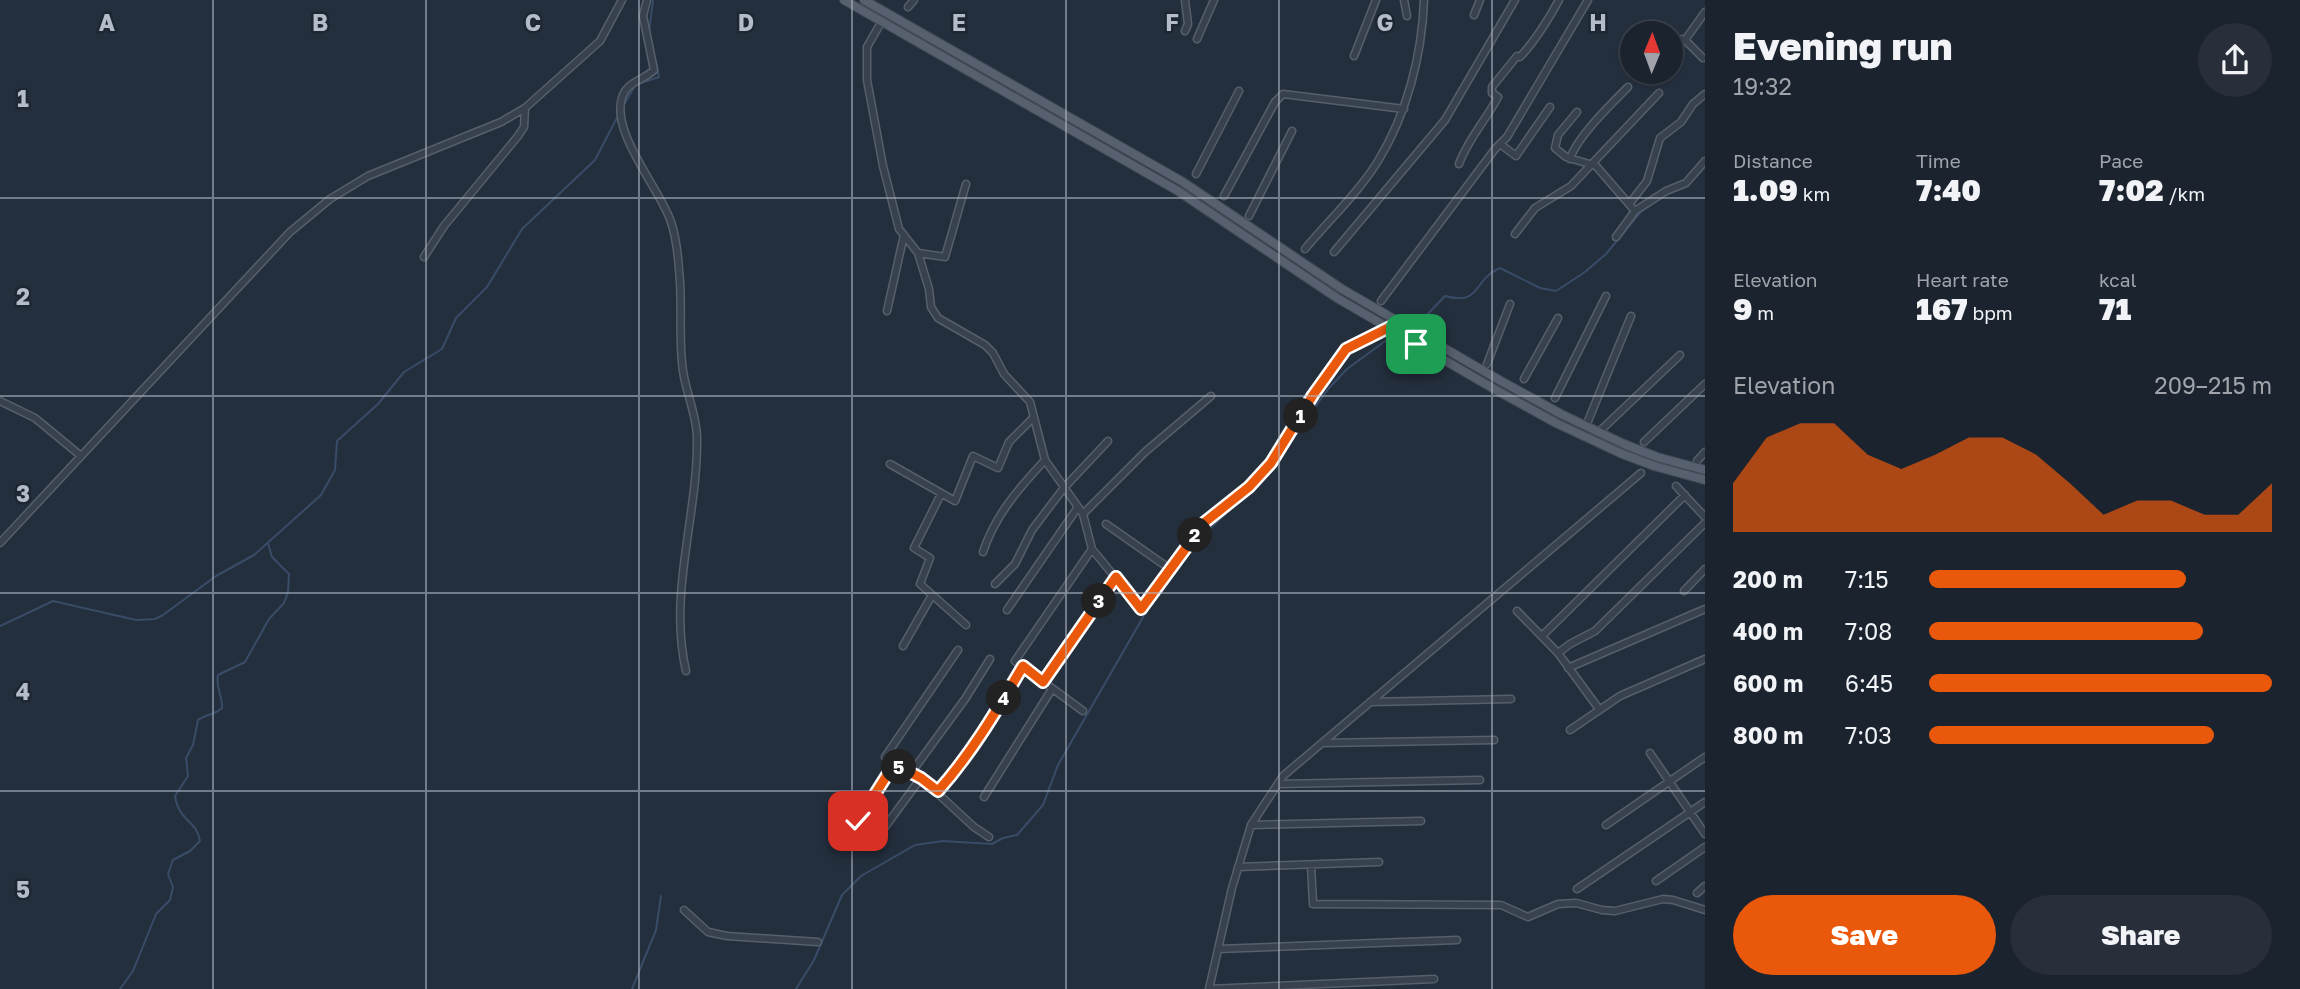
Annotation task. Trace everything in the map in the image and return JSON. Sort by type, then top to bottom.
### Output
[{"type":"main road","points":[[844,0],[1178,191],[1337,298],[1556,423],[1654,467],[1705,480]]},
{"type":"main road","points":[[864,0],[1183,182],[1342,289],[1501,381],[1624,444],[1657,457],[1705,470]]},
{"type":"street","points":[[0,542],[290,232],[330,199],[368,176],[501,122],[525,108],[600,41],[622,0]]},
{"type":"street","points":[[647,0],[643,16],[654,70],[645,79],[632,83],[624,92],[620,111],[625,137],[671,222],[679,268],[683,370],[697,436],[681,583],[683,658],[686,671]]},
{"type":"street","points":[[908,7],[914,0]]},
{"type":"street","points":[[1185,0],[1188,24],[1185,31]]},
{"type":"street","points":[[1197,39],[1214,0]]},
{"type":"street","points":[[1354,56],[1376,0]]},
{"type":"street","points":[[1404,0],[1407,16]]},
{"type":"street","points":[[1306,249],[1378,161],[1404,109],[1423,18],[1424,0]]},
{"type":"street","points":[[1474,15],[1480,0]]},
{"type":"street","points":[[1334,251],[1446,120],[1515,0]]},
{"type":"street","points":[[1459,164],[1468,143],[1498,97],[1492,93],[1492,87],[1517,56],[1520,57],[1524,53],[1559,0]]},
{"type":"street","points":[[1381,301],[1507,137],[1588,0]]},
{"type":"street","points":[[1703,58],[1685,40],[1705,12]]},
{"type":"street","points":[[880,26],[867,47],[867,80],[883,166],[899,229],[918,253],[929,289],[931,307],[938,318],[985,345],[993,353],[1004,374],[1030,402],[1045,460],[1083,514],[1092,549],[1141,609],[1205,522],[1249,487],[1271,463],[1313,395],[1346,349],[1390,327]]},
{"type":"street","points":[[1570,159],[1573,149],[1628,87]]},
{"type":"street","points":[[1196,174],[1239,91]]},
{"type":"street","points":[[1515,234],[1535,208],[1570,187],[1659,93]]},
{"type":"street","points":[[1224,196],[1275,102],[1283,94],[1404,109]]},
{"type":"street","points":[[1630,203],[1647,181],[1660,138],[1681,122],[1687,111],[1705,94]]},
{"type":"street","points":[[1500,144],[1516,156],[1550,107]]},
{"type":"street","points":[[424,257],[444,226],[518,136],[524,127],[525,108]]},
{"type":"street","points":[[1577,112],[1566,122],[1554,144],[1555,148],[1570,159],[1593,164],[1635,211]]},
{"type":"street","points":[[1249,216],[1292,131]]},
{"type":"street","points":[[1616,237],[1635,211],[1666,191],[1686,183],[1705,161]]},
{"type":"street","points":[[918,253],[945,257],[966,184]]},
{"type":"street","points":[[887,311],[904,235]]},
{"type":"street","points":[[1555,398],[1606,296]]},
{"type":"street","points":[[1487,364],[1510,304]]},
{"type":"street","points":[[1588,421],[1631,316]]},
{"type":"street","points":[[1524,379],[1558,318]]},
{"type":"street","points":[[1601,430],[1680,355]]},
{"type":"street","points":[[1644,442],[1705,384]]},
{"type":"street","points":[[1083,514],[1145,452],[1211,396]]},
{"type":"street","points":[[0,401],[35,418],[81,456]]},
{"type":"street","points":[[890,464],[955,501],[973,456],[998,468],[1009,442],[1033,418]]},
{"type":"street","points":[[995,584],[1015,564],[1032,530],[1063,489],[1108,441]]},
{"type":"street","points":[[1698,461],[1705,452]]},
{"type":"street","points":[[983,552],[995,523],[1015,492],[1045,460]]},
{"type":"street","points":[[1434,979],[1209,989],[1238,867],[1251,825],[1283,776],[1641,474]]},
{"type":"street","points":[[1676,486],[1705,517]]},
{"type":"street","points":[[941,494],[914,548],[930,558],[920,584],[966,625]]},
{"type":"street","points":[[1543,635],[1685,495]]},
{"type":"street","points":[[1007,610],[1078,507]]},
{"type":"street","points":[[1558,653],[1595,631],[1705,523]]},
{"type":"street","points":[[1106,524],[1170,569]]},
{"type":"street","points":[[1083,711],[1015,661],[1092,549]]},
{"type":"street","points":[[1684,590],[1705,569]]},
{"type":"street","points":[[1043,682],[1116,577]]},
{"type":"street","points":[[903,646],[933,595]]},
{"type":"street","points":[[1568,668],[1705,609]]},
{"type":"street","points":[[1517,611],[1543,635],[1599,709]]},
{"type":"street","points":[[958,650],[885,757],[938,791],[974,827],[989,837]]},
{"type":"street","points":[[911,773],[965,699],[990,659]]},
{"type":"street","points":[[1570,730],[1620,696],[1705,659]]},
{"type":"street","points":[[938,791],[956,771],[984,731],[1023,666]]},
{"type":"street","points":[[984,797],[1052,689]]},
{"type":"street","points":[[1368,702],[1511,699]]},
{"type":"street","points":[[1322,743],[1494,740]]},
{"type":"street","points":[[1650,753],[1705,834]]},
{"type":"street","points":[[1606,825],[1705,757]]},
{"type":"street","points":[[858,821],[894,764]]},
{"type":"street","points":[[882,831],[921,778]]},
{"type":"street","points":[[1278,785],[1480,780]]},
{"type":"street","points":[[1577,889],[1705,802]]},
{"type":"street","points":[[1251,825],[1421,821]]},
{"type":"street","points":[[1656,881],[1705,847]]},
{"type":"street","points":[[1238,867],[1379,862]]},
{"type":"street","points":[[1311,864],[1313,904],[1501,905],[1528,917],[1558,904],[1576,903],[1615,911],[1663,899],[1705,910]]},
{"type":"street","points":[[1697,893],[1705,886]]},
{"type":"street","points":[[684,909],[708,932],[818,942]]},
{"type":"street","points":[[1218,949],[1457,940]]},
{"type":"waterway","points":[[638,84],[659,77],[649,32],[653,0]]},
{"type":"waterway","points":[[625,103],[634,87]]},
{"type":"waterway","points":[[0,626],[53,601],[136,620],[155,619],[216,576],[254,555],[321,495],[335,470],[337,441],[378,404],[404,372],[442,349],[456,318],[487,287],[522,229],[595,160],[619,114]]},
{"type":"waterway","points":[[1700,172],[1705,166]]},
{"type":"waterway","points":[[1423,319],[1445,296],[1465,298],[1471,295],[1491,273],[1500,268],[1540,288],[1556,291],[1606,254],[1643,209]]},
{"type":"waterway","points":[[1277,458],[1329,388],[1347,369],[1388,339]]},
{"type":"waterway","points":[[1252,488],[1267,471]]},
{"type":"waterway","points":[[796,989],[814,960],[842,895],[861,876],[915,845],[943,841],[992,844],[1017,835],[1043,805],[1058,765],[1150,605],[1191,547],[1248,492]]},
{"type":"waterway","points":[[120,989],[133,971],[156,914],[170,900],[173,887],[168,874],[173,860],[190,851],[200,841],[195,829],[180,811],[175,796],[188,776],[186,758],[193,745],[198,720],[222,708],[218,675],[245,662],[269,619],[284,603],[288,592],[289,574],[272,557],[268,543]]},
{"type":"waterway","points":[[632,989],[656,930],[661,896]]},
{"type":"route","points":[[858,821],[894,764],[921,778],[938,791],[956,771],[984,731],[1023,666],[1043,682],[1116,577],[1141,609],[1205,522],[1249,487],[1271,463],[1313,395],[1346,349],[1383,333],[1390,327],[1416,344]]}]
